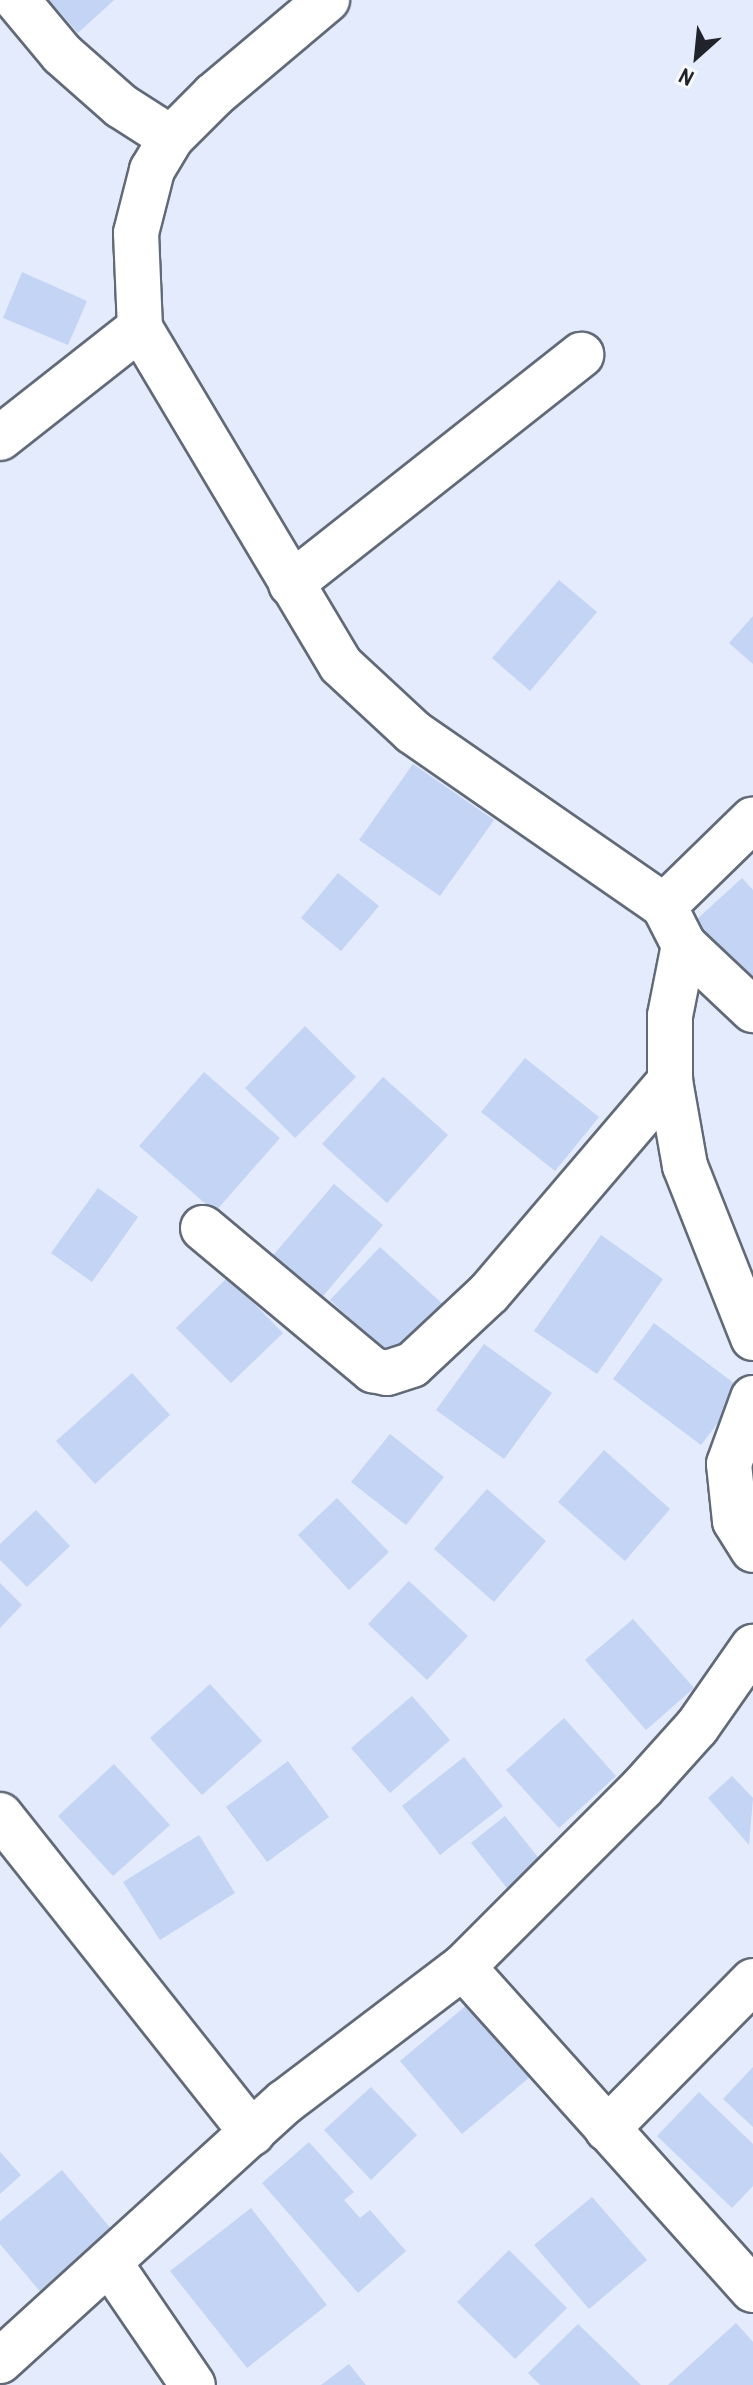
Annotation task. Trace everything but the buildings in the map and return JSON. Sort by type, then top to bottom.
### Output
[{"type":"street","points":[[17,0],[62,54],[121,106],[171,138]]},
{"type":"street","points":[[327,0],[214,95],[171,138],[152,170],[136,233],[140,328],[341,665],[413,732],[664,906],[684,945],[753,1010]]},
{"type":"street","points":[[0,438],[140,328]]},
{"type":"street","points":[[291,584],[581,355]]},
{"type":"street","points":[[664,906],[753,819]]},
{"type":"street","points":[[684,945],[670,1016],[670,1081],[685,1166],[753,1338]]},
{"type":"street","points":[[203,1228],[343,1350],[373,1370],[387,1373],[412,1365],[489,1293],[670,1081]]},
{"type":"street","points":[[753,1398],[729,1464],[735,1521],[753,1550]]},
{"type":"street","points":[[0,2361],[111,2265],[285,2102],[463,1967],[642,1788],[697,1727],[753,1647]]},
{"type":"street","points":[[0,1815],[252,2133]]},
{"type":"street","points":[[463,1967],[753,2290]]},
{"type":"street","points":[[607,2129],[753,1981]]},
{"type":"street","points":[[111,2265],[193,2385]]}]
